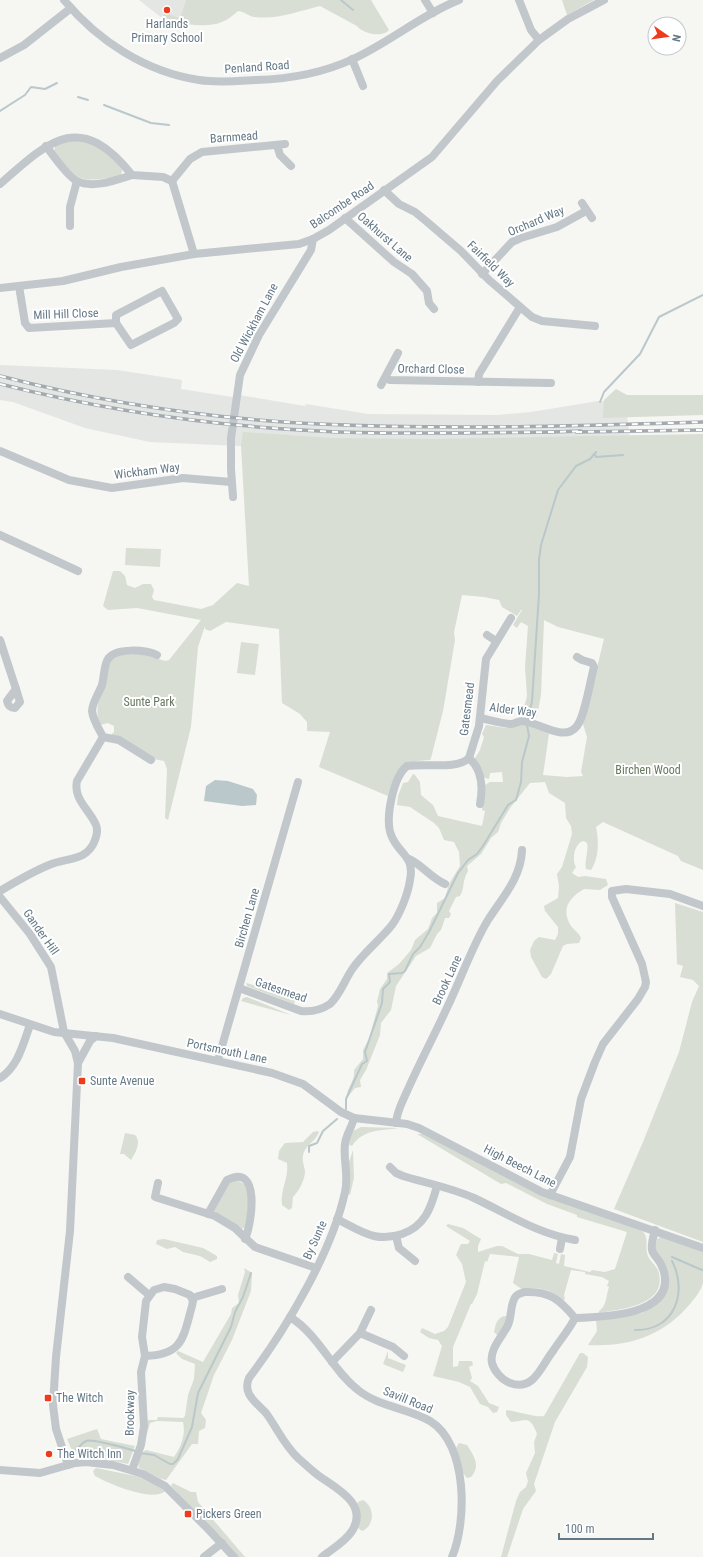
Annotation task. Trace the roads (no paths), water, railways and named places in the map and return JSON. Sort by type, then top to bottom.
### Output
[{"type":"street","name":"Penland Road","points":[[64,0],[100,35],[133,57],[154,68],[199,80],[245,81],[305,75],[352,59],[458,0]]},
{"type":"street","points":[[425,0],[433,13]]},
{"type":"street","points":[[519,0],[531,30],[539,40]]},
{"type":"street","name":"Balcombe Road","points":[[0,288],[63,282],[121,268],[194,254],[286,246],[313,239],[423,164],[438,152],[497,81],[539,40],[553,29],[604,0]]},
{"type":"street","points":[[0,58],[24,45],[71,8]]},
{"type":"street","points":[[352,59],[363,86]]},
{"type":"street","points":[[0,184],[46,146],[57,140],[68,138],[83,138],[95,141],[123,162],[132,175]]},
{"type":"street","name":"Barnmead","points":[[172,181],[190,159],[202,152],[281,144],[280,155],[291,166]]},
{"type":"street","points":[[46,146],[77,181],[89,184],[113,181],[132,175],[163,177],[172,181],[194,254]]},
{"type":"street","points":[[70,226],[70,207],[77,181]]},
{"type":"street","name":"Fairfield Way","points":[[384,190],[399,204],[415,212],[461,251],[482,274],[532,317],[542,321],[594,326]]},
{"type":"street","name":"Orchard Way","points":[[482,274],[512,242],[557,227],[584,207],[592,218]]},
{"type":"street","name":"Oakhurst Lane","points":[[345,218],[412,274],[427,291],[430,303],[434,309]]},
{"type":"street","name":"Old Wickham Lane","points":[[233,497],[231,482],[231,438],[240,375],[245,362],[272,312],[311,250],[313,239]]},
{"type":"street","name":"Mill Hill Close","points":[[19,286],[25,323],[29,328],[116,319]]},
{"type":"street","points":[[162,291],[178,319],[174,323],[132,344],[116,319],[162,291]]},
{"type":"street","name":"Orchard Close","points":[[478,382],[479,374],[520,307]]},
{"type":"street","name":"Orchard Close","points":[[398,353],[383,382],[390,380],[551,383]]},
{"type":"street","name":"Wickham Way","points":[[0,451],[69,480],[112,488],[183,478],[231,482]]},
{"type":"street","points":[[0,535],[78,571]]},
{"type":"street","name":"Gatesmead","points":[[469,758],[472,752],[480,718],[484,667],[489,651],[511,618]]},
{"type":"street","points":[[487,635],[496,640]]},
{"type":"street","points":[[0,640],[16,689]]},
{"type":"street","points":[[103,737],[96,724],[92,708],[104,678],[106,660],[116,652],[123,651],[147,651],[157,655]]},
{"type":"street","name":"Alder Way","points":[[480,718],[510,724],[523,721],[556,732],[567,732],[576,727],[581,718],[594,667],[592,663],[577,657]]},
{"type":"street","points":[[103,737],[119,740],[151,760]]},
{"type":"street","points":[[0,891],[47,865],[80,857],[90,849],[96,837],[97,827],[77,797],[76,787],[87,764],[103,737]]},
{"type":"street","points":[[445,884],[409,860],[395,842],[388,824],[392,800],[400,774],[407,766],[456,764],[466,761],[469,758],[479,770],[482,791],[480,804]]},
{"type":"street","name":"Birchen Lane","points":[[218,1060],[298,782]]},
{"type":"street","name":"Brook Lane","points":[[396,1123],[399,1108],[418,1064],[445,1012],[488,921],[502,902],[518,870],[521,862],[522,850]]},
{"type":"street","name":"Gatesmead","points":[[239,988],[301,1011],[316,1010],[327,1005],[336,996],[354,966],[394,920],[411,878],[409,860]]},
{"type":"street","points":[[411,878],[425,872]]},
{"type":"street","points":[[550,1195],[572,1151],[581,1099],[597,1057],[603,1044],[638,999],[645,987],[646,982],[642,964],[612,897],[612,891],[626,889],[670,894],[703,906]]},
{"type":"street","name":"Gander Hill","points":[[0,897],[30,934],[51,967],[64,1032]]},
{"type":"street","name":"Portsmouth Lane","points":[[0,1014],[54,1032],[113,1038],[272,1073],[303,1084],[341,1112],[354,1118],[374,1122]]},
{"type":"street","points":[[0,1078],[7,1073],[16,1062],[30,1025]]},
{"type":"street","points":[[64,1032],[74,1051],[78,1063],[70,1226],[56,1357],[53,1404],[56,1429],[68,1465]]},
{"type":"street","points":[[78,1063],[90,1041],[96,1036]]},
{"type":"street","name":"By Sunte","points":[[322,1557],[352,1531],[356,1518],[354,1506],[345,1494],[318,1476],[286,1444],[265,1413],[251,1398],[247,1388],[247,1383],[290,1317],[316,1268],[337,1219],[347,1182],[345,1144],[354,1118]]},
{"type":"street","name":"High Beech Lane","points":[[374,1122],[407,1124],[428,1131],[550,1195],[655,1230],[703,1248]]},
{"type":"street","points":[[390,1167],[396,1173],[403,1176],[473,1198],[534,1229],[562,1238],[575,1240]]},
{"type":"street","points":[[208,1214],[226,1180],[235,1178],[245,1180],[249,1184],[252,1195],[248,1229],[245,1239]]},
{"type":"street","points":[[158,1183],[155,1196],[208,1214],[235,1228],[245,1239],[261,1250],[316,1268]]},
{"type":"street","points":[[337,1219],[376,1237],[396,1236],[415,1228],[422,1222],[430,1208],[437,1186]]},
{"type":"street","points":[[575,1318],[560,1302],[550,1295],[535,1292],[520,1293],[514,1300],[509,1323],[494,1349],[492,1363],[496,1370],[506,1382],[524,1385],[531,1382],[542,1370],[547,1358],[575,1318],[632,1312],[645,1308],[656,1300],[663,1288],[665,1276],[662,1267],[651,1248],[655,1230]]},
{"type":"street","points":[[396,1236],[399,1248],[415,1261]]},
{"type":"street","points":[[560,1249],[562,1238]]},
{"type":"street","points":[[128,1277],[150,1295],[154,1290],[164,1287],[186,1293],[192,1298]]},
{"type":"street","points":[[192,1298],[222,1289]]},
{"type":"street","name":"Brookway","points":[[132,1470],[138,1452],[144,1418],[141,1372],[146,1356],[143,1329],[146,1301],[150,1295]]},
{"type":"street","points":[[146,1356],[167,1354],[177,1347],[187,1323],[192,1306],[192,1298]]},
{"type":"street","points":[[332,1362],[360,1332],[371,1310]]},
{"type":"street","name":"Savill Road","points":[[290,1317],[306,1330],[332,1362],[359,1391],[380,1402],[424,1418],[438,1428],[444,1435],[457,1464],[462,1492],[459,1534],[452,1557]]},
{"type":"street","points":[[360,1332],[393,1347],[404,1356]]},
{"type":"street","points":[[0,1470],[40,1473],[79,1463],[98,1463],[132,1470],[153,1478],[165,1486],[234,1557]]},
{"type":"street","points":[[204,1557],[222,1543]]},
{"type":"waterway","points":[[341,0],[353,10]]},
{"type":"waterway","points":[[0,111],[25,95],[31,87],[45,89],[57,83]]},
{"type":"waterway","points":[[78,97],[88,100]]},
{"type":"waterway","points":[[104,105],[151,123],[169,125]]},
{"type":"waterway","points":[[600,402],[604,392],[640,354],[659,317],[703,295]]},
{"type":"waterway","points":[[528,720],[532,701],[541,545],[558,490],[576,466],[590,459],[596,452]]},
{"type":"waterway","points":[[595,455],[596,457],[623,455]]},
{"type":"waterway","points":[[346,1109],[346,1099],[362,1064],[367,1061],[365,1052],[382,1003],[383,989],[390,982],[389,974],[402,973],[405,971],[413,954],[420,947],[429,932],[458,873],[468,860],[477,854],[483,846],[508,805],[516,800],[521,782],[522,762],[529,736],[527,725]]},
{"type":"waterway","points":[[309,1152],[309,1146],[317,1143],[323,1131],[337,1119]]},
{"type":"waterway","points":[[672,1257],[702,1270]]},
{"type":"waterway","points":[[635,1330],[649,1329],[660,1324],[669,1317],[674,1308],[678,1297],[679,1285],[677,1273],[672,1261]]},
{"type":"waterway","points":[[140,1453],[154,1455],[170,1464],[173,1464],[178,1459],[192,1427],[198,1393],[231,1327],[235,1312],[243,1297],[251,1273]]},
{"type":"waterway","points":[[76,1450],[86,1441],[90,1440],[136,1451]]},
{"type":"railway","points":[[0,376],[39,386],[118,402],[198,414],[279,422],[415,427],[559,426],[703,422]]},
{"type":"railway","points":[[0,384],[78,402],[118,409],[198,421],[279,429],[390,433],[581,431]]},
{"type":"railway","points":[[576,432],[703,430]]},
{"type":"place","name":"Harlands Primary School","points":[[167,10]]},
{"type":"place","name":"Sunte Avenue","points":[[82,1081]]},
{"type":"place","name":"The Witch","points":[[48,1398]]},
{"type":"place","name":"The Witch Inn","points":[[49,1454]]},
{"type":"place","name":"Pickers Green","points":[[188,1514]]},
{"type":"park label","name":"Sunte Park","points":[[149,702]]},
{"type":"park label","name":"Birchen Wood","points":[[648,770]]}]
